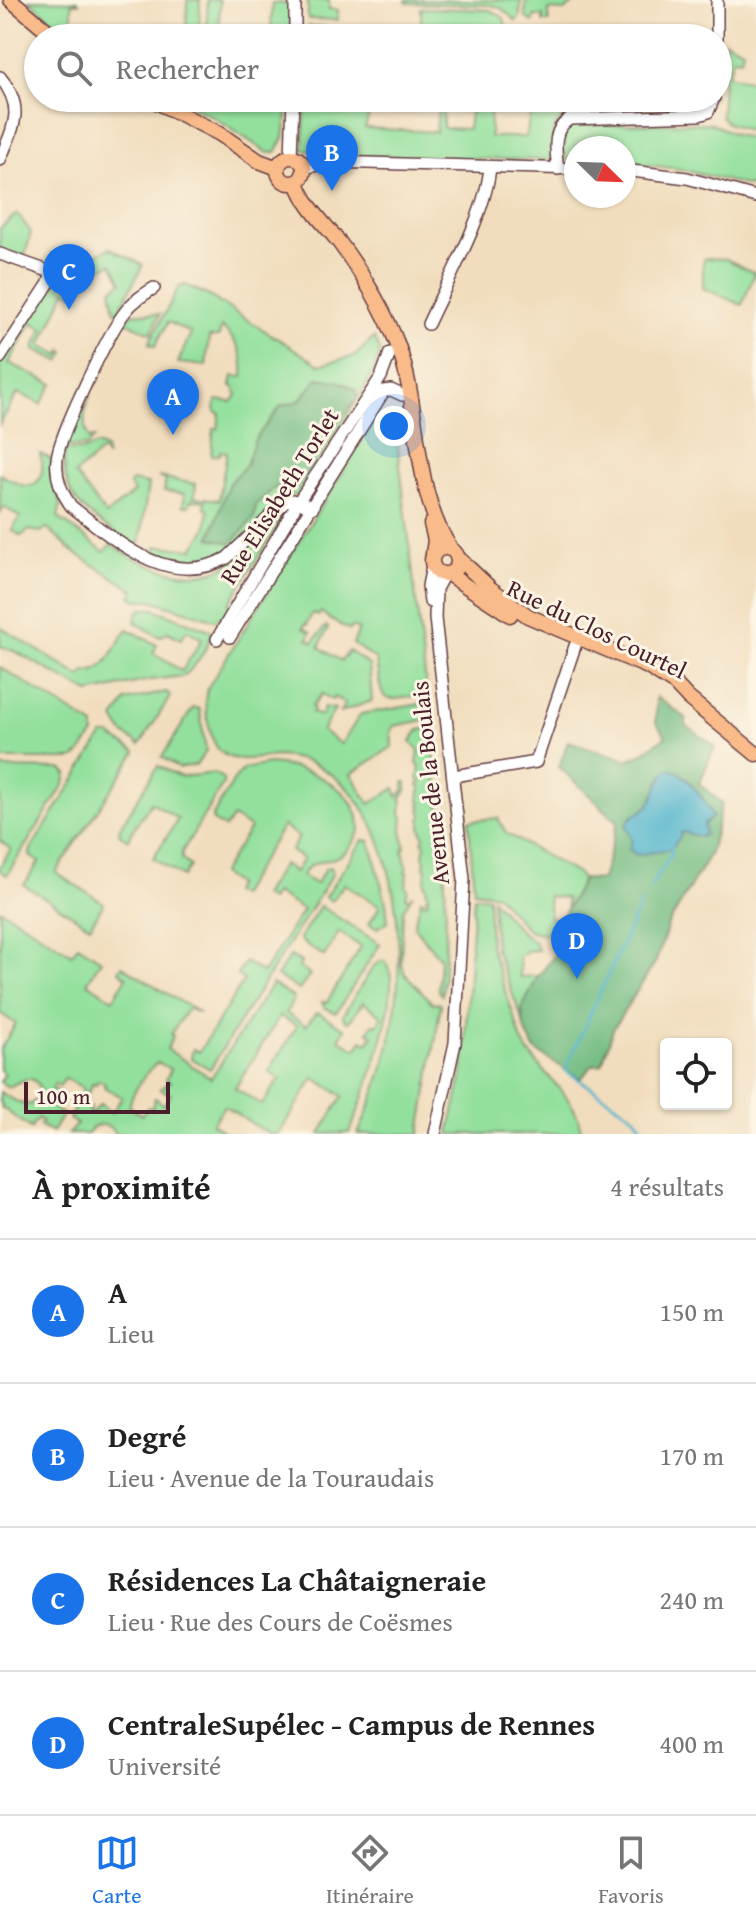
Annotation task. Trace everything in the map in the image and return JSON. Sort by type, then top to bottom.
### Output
[{"type":"main road","points":[[11,0],[39,24]]},
{"type":"main road","points":[[177,112],[220,134],[259,161],[278,168]]},
{"type":"main road","points":[[291,157],[299,159],[304,168],[302,177],[290,184],[282,180],[278,168],[281,161],[291,157]]},
{"type":"main road","points":[[297,182],[301,194],[362,278],[397,343],[417,484],[434,534],[440,567]]},
{"type":"main road","points":[[362,278],[390,353],[401,370],[414,410],[427,489],[443,537],[454,553],[457,565],[440,567]]},
{"type":"main road","points":[[440,567],[441,548],[454,553]]},
{"type":"main road","name":"Rue du Clos Courtel","points":[[454,553],[491,589],[528,616],[648,667],[675,684],[756,754]]},
{"type":"main road","name":"Rue du Clos Courtel","points":[[440,567],[500,609],[688,698]]},
{"type":"street","points":[[295,0],[295,24]]},
{"type":"street","points":[[717,0],[717,24]]},
{"type":"street","points":[[0,77],[8,87],[17,116],[0,160]]},
{"type":"street","points":[[291,157],[293,112]]},
{"type":"street","points":[[558,169],[556,135],[560,125],[570,119],[699,115],[708,112]]},
{"type":"street","points":[[304,168],[331,162],[564,169]]},
{"type":"street","points":[[428,324],[476,218],[490,167]]},
{"type":"street","points":[[636,172],[687,178],[756,197]]},
{"type":"street","points":[[0,254],[48,271],[51,275],[49,283],[0,358]]},
{"type":"street","points":[[154,288],[131,304],[117,323],[62,436],[56,468],[63,495],[71,506],[137,555],[190,569],[227,558],[282,504],[292,500],[313,507]]},
{"type":"street","name":"Rue Elisabeth Torlet","points":[[217,639],[298,502],[381,377],[390,353]]},
{"type":"street","points":[[381,377],[401,370]]},
{"type":"street","name":"Rue Elisabeth Torlet","points":[[230,637],[384,391],[401,370]]},
{"type":"street","points":[[384,391],[391,390],[402,395]]},
{"type":"street","name":"Avenue de la Boulais","points":[[435,1134],[455,1043],[464,879],[435,618],[428,586],[440,567]]},
{"type":"street","points":[[454,776],[536,762],[575,646]]},
{"type":"green space","points":[[29,0],[78,1],[72,3],[72,24],[58,24]]},
{"type":"green space","points":[[187,0],[200,0],[199,24],[186,24]]},
{"type":"green space","points":[[208,0],[220,0],[219,24],[207,24]]},
{"type":"green space","points":[[308,0],[329,0],[329,9],[338,10],[338,20],[308,19]]},
{"type":"green space","points":[[406,0],[521,0],[520,16],[516,21],[501,8],[492,5],[407,3]]},
{"type":"green space","points":[[526,0],[574,0],[574,3],[565,11],[549,10],[549,22],[543,22],[543,16],[534,16],[533,22],[525,17]]},
{"type":"green space","points":[[272,3],[291,4],[290,24],[271,24]]},
{"type":"green space","points":[[421,8],[490,10],[504,18],[505,24],[421,24]]},
{"type":"green space","points":[[732,44],[743,49],[741,58],[733,57],[732,61]]},
{"type":"green space","points":[[732,76],[756,82],[756,133],[727,123],[721,112],[732,112]]},
{"type":"green space","points":[[204,112],[287,112],[284,138],[276,152],[268,153]]},
{"type":"green space","points":[[305,112],[370,112],[365,128],[436,132],[438,112],[443,112],[443,128],[468,129],[470,112],[490,112],[490,137],[526,137],[533,112],[610,112],[609,115],[561,119],[554,129],[553,156],[547,160],[366,156],[303,150]]},
{"type":"green space","points":[[710,123],[756,140],[756,188],[680,169],[636,164],[636,136],[564,136],[571,125]]},
{"type":"green space","points":[[17,214],[31,232],[25,256],[0,252],[0,228]]},
{"type":"green space","points":[[110,248],[143,265],[118,312],[115,311],[111,290],[122,282],[112,263],[71,283],[74,294],[66,291],[41,345],[60,355],[62,350],[65,352],[60,361],[34,349],[43,329],[32,322],[9,363],[53,384],[41,404],[18,393],[0,424],[0,364],[54,278],[71,266]]},
{"type":"green space","points":[[705,258],[726,259],[755,273],[742,305],[703,288]]},
{"type":"green space","points":[[185,285],[209,296],[320,365],[355,356],[374,338],[380,351],[362,392],[298,495],[287,496],[224,556],[201,563],[176,561],[155,552],[156,546],[193,549],[206,529],[209,509],[205,508],[205,501],[191,500],[189,506],[183,506],[185,494],[164,491],[166,480],[158,477],[196,484],[194,497],[219,500],[227,452],[211,455],[214,429],[218,429],[220,414],[215,412],[216,400],[232,402],[237,395],[231,386],[233,376],[243,377],[243,362],[239,349],[221,327],[219,337],[209,337],[206,366],[178,363],[191,333],[168,322],[155,346],[149,343],[179,287]]},
{"type":"green space","points":[[135,313],[160,314],[151,333],[125,321],[95,385],[92,384],[123,321]]},
{"type":"green space","points":[[318,378],[341,382],[357,390],[357,398],[338,422],[296,489],[275,487],[256,505],[254,518],[232,543],[210,538],[229,483],[246,465],[255,439],[281,406],[299,401]]},
{"type":"green space","points":[[90,396],[85,423],[89,439],[94,438],[87,446],[65,447]]},
{"type":"green space","points":[[380,421],[388,422],[396,432],[427,693],[386,698],[380,687],[376,660],[353,644],[359,630],[352,627],[350,630],[321,612],[318,616],[312,613],[303,628],[311,632],[308,639],[313,642],[326,626],[328,628],[319,647],[341,661],[349,651],[369,665],[372,701],[340,712],[345,703],[322,694],[312,706],[312,713],[322,716],[324,707],[335,709],[322,731],[341,744],[361,714],[428,703],[430,719],[394,726],[391,732],[392,747],[351,774],[370,804],[395,788],[397,796],[404,791],[404,782],[407,782],[407,790],[400,799],[407,868],[406,897],[409,899],[413,894],[403,910],[401,963],[405,974],[431,1002],[441,1004],[420,1134],[358,1134],[388,1048],[398,987],[399,952],[391,880],[381,845],[366,814],[346,787],[311,763],[280,756],[241,759],[227,756],[214,741],[206,708],[206,694],[211,683],[371,426]]},
{"type":"green space","points":[[97,445],[105,449],[107,458],[102,451],[75,474],[106,515],[134,492],[129,484],[132,481],[148,484],[140,543],[137,546],[93,518],[73,497],[67,484],[65,450],[84,450]]},
{"type":"green space","points":[[40,454],[51,459],[52,480],[61,504],[58,517],[104,552],[111,544],[139,560],[171,572],[205,573],[220,569],[234,560],[259,532],[291,505],[229,604],[232,606],[226,616],[215,620],[131,597],[134,590],[73,552],[47,528],[41,532],[29,530],[21,536],[12,530],[20,517],[4,507],[0,513],[0,474],[26,486],[36,483],[41,474]]},
{"type":"green space","points":[[144,608],[212,631],[202,655],[184,676],[89,693],[0,646],[0,627],[81,677],[85,672],[106,663],[128,629],[157,645],[153,653],[182,671],[202,639],[187,630],[181,639],[168,632],[160,637],[135,622],[138,612]]},
{"type":"green space","points":[[0,667],[94,726],[94,734],[80,754],[73,759],[0,759]]},
{"type":"green space","points":[[167,692],[170,697],[140,745],[123,733],[114,719],[126,701]]},
{"type":"green space","points":[[656,697],[686,718],[685,725],[715,746],[699,784],[722,803],[710,853],[668,925],[656,961],[613,1029],[602,1064],[592,1065],[581,1079],[535,1050],[524,1028],[522,1008],[537,978],[554,956],[558,925],[583,879],[602,880],[618,822],[559,767],[568,741],[627,760],[640,755],[666,736],[656,723]]},
{"type":"green space","points":[[193,708],[200,712],[206,751],[196,765],[179,768],[162,757]]},
{"type":"green space","points":[[431,728],[442,828],[445,894],[442,995],[438,991],[440,958],[414,927],[421,899],[426,903],[428,895],[421,826],[422,802],[419,800],[421,787],[418,785],[421,782],[418,779],[420,766],[417,764],[419,751],[411,741],[419,730]]},
{"type":"green space","points":[[103,735],[109,735],[136,752],[56,873],[104,903],[90,926],[24,885],[39,862],[30,856],[31,849]]},
{"type":"green space","points":[[269,764],[313,774],[340,790],[357,814],[360,829],[344,853],[310,866],[302,876],[316,884],[326,868],[330,867],[333,873],[210,1069],[191,1058],[193,1049],[199,1052],[244,980],[237,975],[245,962],[263,973],[303,910],[275,893],[270,900],[263,896],[283,864],[295,872],[303,859],[291,851],[299,837],[283,826],[239,896],[232,892],[236,884],[221,874],[250,828],[233,817],[225,828],[213,821],[212,817],[243,769]]},
{"type":"green space","points":[[158,766],[181,777],[215,773],[223,779],[223,784],[182,852],[182,859],[190,866],[183,877],[153,858],[178,819],[151,802],[128,840],[119,834],[120,827]]},
{"type":"green space","points":[[0,768],[61,769],[67,774],[65,783],[7,875],[0,871],[11,849],[0,841]]},
{"type":"green space","points":[[498,818],[506,833],[579,875],[582,880],[567,908],[566,898],[548,896],[550,918],[555,918],[545,934],[528,930],[496,894],[474,891],[469,821]]},
{"type":"green space","points":[[363,840],[369,841],[372,848],[386,903],[388,922],[377,928],[369,924],[380,906],[344,884],[332,901],[325,897]]},
{"type":"green space","points":[[474,896],[488,897],[490,945],[522,1041],[574,1108],[581,1134],[449,1134],[463,1073]]},
{"type":"green space","points":[[492,899],[521,932],[534,941],[538,950],[519,955],[520,977],[539,976],[522,1007],[524,1024],[495,948]]},
{"type":"green space","points":[[320,906],[380,944],[336,1013],[324,1007],[322,1002],[327,1002],[361,947],[339,932],[324,956],[301,941]]},
{"type":"green space","points":[[0,909],[72,954],[78,945],[101,960],[87,983],[113,999],[127,977],[119,971],[122,966],[199,1013],[188,1008],[171,1034],[173,1036],[167,1049],[211,1078],[272,984],[294,998],[286,1013],[306,1026],[319,1013],[345,1029],[339,1039],[356,1049],[362,1040],[368,1043],[373,1035],[368,1032],[382,1016],[363,1002],[349,1022],[343,1015],[373,967],[385,961],[390,974],[387,1019],[349,1133],[320,1134],[343,1096],[314,1078],[279,1134],[269,1134],[224,1106],[212,1124],[227,1134],[115,1134],[111,1128],[102,1125],[92,1128],[88,1134],[68,1134],[77,1124],[69,1119],[79,1099],[91,1107],[89,1111],[92,1114],[100,1104],[112,1113],[122,1097],[104,1087],[105,1084],[99,1080],[93,1083],[87,1094],[82,1091],[83,1088],[65,1078],[59,1087],[55,1084],[52,1088],[62,1095],[53,1108],[63,1114],[52,1132],[40,1125],[42,1121],[38,1118],[31,1128],[1,1107],[0,1092],[17,1102],[28,1104],[37,1099],[40,1091],[31,1079],[9,1087],[0,1082],[5,1074],[0,1070],[0,1049],[16,1024],[0,1013]],"holes":[[[280,1016],[297,1026],[269,1071],[280,1078],[262,1105],[235,1088]],[[158,1062],[171,1070],[166,1079],[170,1082],[160,1089],[171,1094],[164,1105],[155,1098],[152,1109],[148,1107],[142,1115],[129,1107],[130,1101],[140,1082]]]},
{"type":"green space","points":[[290,956],[301,962],[299,967],[310,975],[299,990],[277,976]]},
{"type":"water","points":[[669,769],[688,780],[713,817],[704,824],[705,834],[701,837],[682,832],[669,850],[636,855],[629,849],[632,840],[626,825],[650,804],[661,778]]},
{"type":"waterway","points":[[650,888],[671,854],[672,846]]},
{"type":"waterway","points":[[641,903],[565,1070],[635,1117],[647,1134]]},
{"type":"place","name":"Degré","points":[[332,191]]},
{"type":"place","name":"Résidences La Châtaigneraie","points":[[69,310]]},
{"type":"place","name":"A","points":[[173,435]]},
{"type":"place","name":"CentraleSupélec - Campus de Rennes","points":[[577,979]]}]
